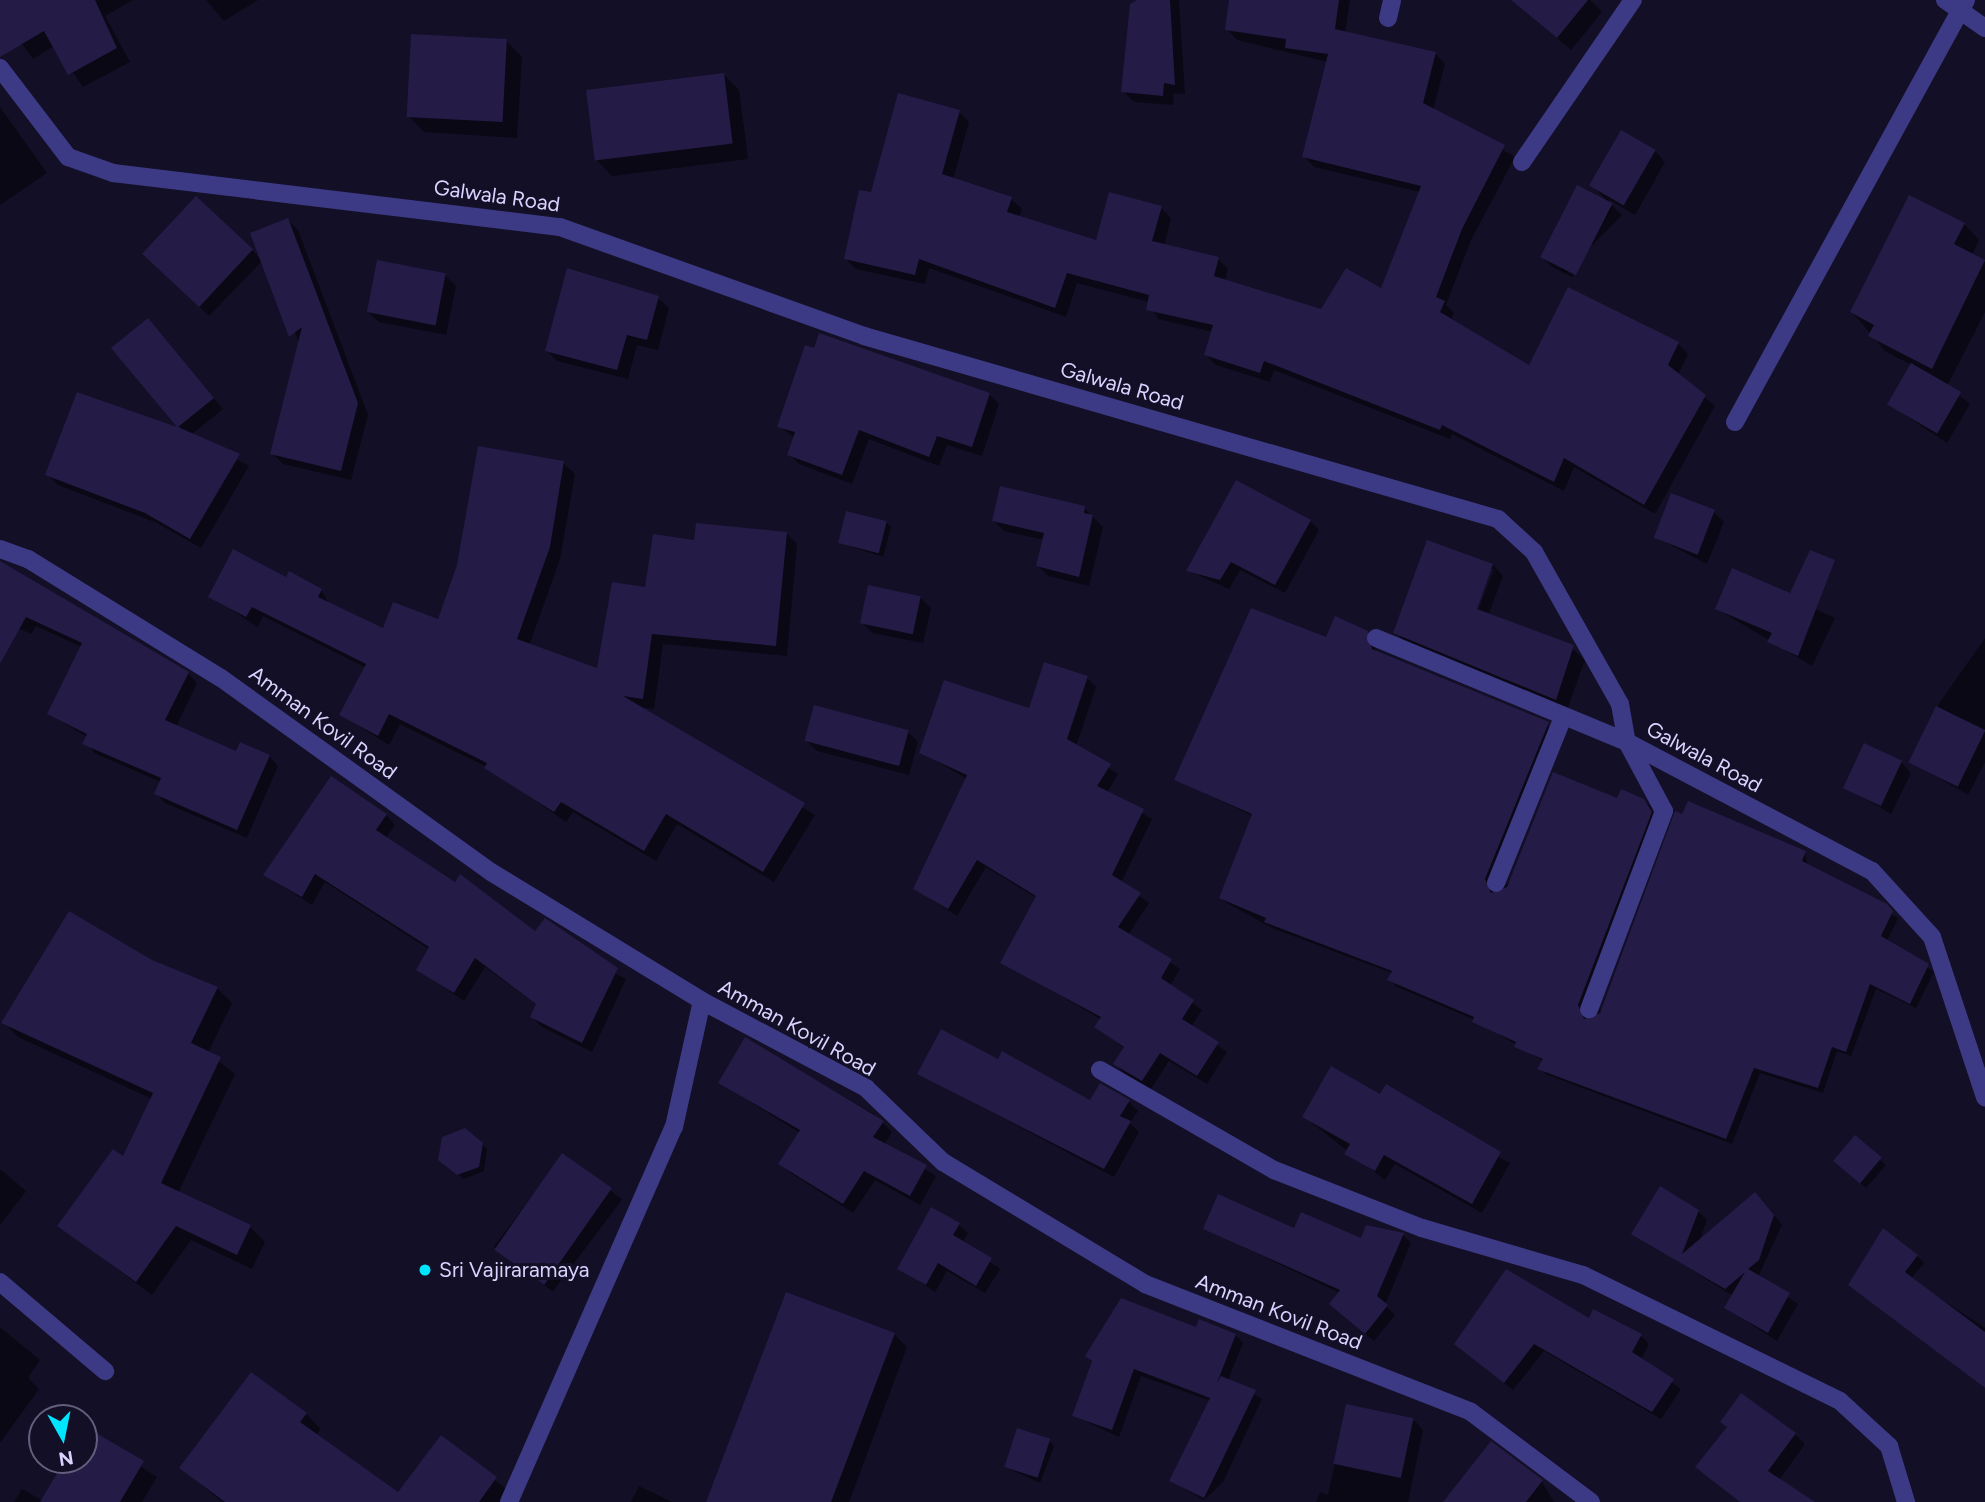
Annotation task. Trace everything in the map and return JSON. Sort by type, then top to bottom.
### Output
[{"type":"street","points":[[1522,162],[1633,0]]},
{"type":"street","points":[[1735,422],[1957,3],[1985,28]]},
{"type":"street","name":"Galwala Road","points":[[0,68],[68,157],[113,173],[560,227],[864,336],[1498,519],[1534,552],[1620,704],[1627,742],[1872,871],[1932,937],[1985,1097]]},
{"type":"street","name":"Amman Kovil Road","points":[[0,549],[28,559],[221,678],[491,872],[702,1002],[866,1088],[943,1162],[1145,1284],[1471,1412],[1591,1502]]},
{"type":"street","points":[[1376,638],[1627,742],[1664,811],[1589,1009]]},
{"type":"street","points":[[1496,883],[1563,717]]},
{"type":"street","points":[[509,1502],[674,1127],[702,1002]]},
{"type":"street","points":[[1100,1070],[1274,1170],[1422,1228],[1583,1275],[1840,1401],[1889,1446],[1906,1502]]},
{"type":"street","points":[[0,1282],[105,1371]]},
{"type":"building","points":[[0,0],[95,0],[117,48],[68,75],[44,31],[0,57]]},
{"type":"building","points":[[1137,0],[1170,0],[1175,85],[1164,83],[1163,96],[1121,92],[1130,4]]},
{"type":"building","points":[[1229,0],[1339,0],[1335,29],[1436,52],[1423,103],[1505,145],[1462,229],[1436,297],[1445,301],[1440,312],[1529,365],[1568,287],[1679,342],[1668,365],[1706,395],[1644,505],[1564,458],[1554,482],[1442,425],[1440,430],[1264,361],[1260,373],[1204,355],[1213,325],[1146,310],[1149,295],[1067,273],[1055,308],[919,259],[915,275],[844,259],[859,190],[871,192],[898,93],[960,110],[942,174],[1012,197],[1007,212],[1096,240],[1109,192],[1162,206],[1152,241],[1219,257],[1214,276],[1321,309],[1346,268],[1381,288],[1421,186],[1302,157],[1328,54],[1285,48],[1286,39],[1225,30]]},
{"type":"building","points":[[1511,0],[1588,0],[1557,38]]},
{"type":"building","points":[[411,34],[507,39],[503,122],[407,117]]},
{"type":"building","points":[[724,73],[733,143],[595,160],[586,90]]},
{"type":"building","points":[[1621,130],[1656,150],[1624,205],[1589,185]]},
{"type":"building","points":[[1577,185],[1613,203],[1576,275],[1540,257]]},
{"type":"building","points":[[1909,195],[1965,223],[1954,244],[1985,260],[1932,369],[1868,336],[1874,325],[1850,312]]},
{"type":"building","points":[[196,196],[253,249],[199,307],[142,254]]},
{"type":"building","points":[[288,218],[358,403],[341,471],[270,454],[302,327],[289,337],[250,233]]},
{"type":"building","points":[[377,260],[446,273],[436,325],[367,312]]},
{"type":"building","points":[[567,268],[659,296],[647,340],[627,335],[617,370],[545,351]]},
{"type":"building","points":[[148,318],[214,398],[178,427],[240,454],[190,539],[145,513],[45,475],[77,392],[177,427],[111,348]]},
{"type":"building","points":[[819,333],[990,393],[972,447],[937,436],[929,457],[859,430],[842,475],[787,455],[795,432],[777,427],[805,345],[814,348]]},
{"type":"building","points":[[1911,363],[1961,392],[1937,434],[1887,405]]},
{"type":"building","points":[[478,446],[564,461],[550,547],[517,639],[597,668],[612,582],[645,587],[653,534],[694,540],[696,523],[787,532],[776,646],[652,634],[643,699],[623,696],[805,803],[763,872],[666,814],[644,851],[561,802],[554,812],[484,768],[487,763],[389,714],[378,736],[339,715],[366,664],[252,607],[246,617],[208,597],[233,549],[286,577],[289,571],[322,589],[318,597],[383,628],[393,602],[438,619],[457,565]]},
{"type":"building","points":[[1236,480],[1311,520],[1275,585],[1231,562],[1220,580],[1186,571]]},
{"type":"building","points":[[1000,486],[1085,506],[1084,513],[1093,515],[1079,577],[1036,566],[1044,533],[992,521]]},
{"type":"building","points":[[1671,493],[1715,510],[1698,555],[1654,538]]},
{"type":"building","points":[[846,511],[887,521],[879,553],[838,543]]},
{"type":"building","points":[[1427,540],[1493,564],[1477,609],[1574,645],[1556,700],[1393,633]]},
{"type":"building","points":[[1810,550],[1835,560],[1798,656],[1767,642],[1772,633],[1715,609],[1732,568],[1790,593]]},
{"type":"building","points":[[0,561],[189,672],[165,720],[236,751],[240,742],[270,755],[237,830],[154,794],[161,778],[82,744],[87,734],[47,714],[82,643],[26,617],[0,664]]},
{"type":"building","points":[[868,585],[921,596],[913,634],[860,623]]},
{"type":"building","points":[[1251,608],[1326,637],[1335,616],[1368,631],[1372,649],[1549,722],[1485,879],[1491,893],[1507,887],[1553,772],[1617,798],[1621,789],[1644,799],[1652,812],[1578,1005],[1584,1019],[1600,1013],[1675,811],[1682,814],[1688,801],[1806,851],[1802,861],[1887,904],[1893,911],[1881,936],[1929,964],[1910,1004],[1870,984],[1846,1052],[1832,1047],[1818,1088],[1754,1068],[1726,1139],[1537,1069],[1543,1059],[1514,1047],[1516,1042],[1472,1022],[1474,1017],[1387,980],[1392,971],[1264,922],[1266,918],[1219,898],[1252,814],[1174,780]]},
{"type":"building","points":[[1044,662],[1088,676],[1067,739],[1111,764],[1097,786],[1144,809],[1112,875],[1141,893],[1118,927],[1172,959],[1161,978],[1194,1000],[1182,1019],[1219,1042],[1197,1076],[1160,1053],[1142,1081],[1113,1064],[1124,1047],[1094,1027],[1101,1017],[1000,963],[1036,896],[977,860],[948,909],[913,889],[967,775],[919,753],[944,680],[1029,708]]},
{"type":"building","points":[[814,705],[909,730],[899,766],[804,741]]},
{"type":"building","points":[[1936,706],[1985,730],[1958,787],[1908,763]]},
{"type":"building","points":[[1864,743],[1902,761],[1881,806],[1843,788]]},
{"type":"building","points":[[331,776],[387,814],[376,830],[455,882],[460,874],[535,931],[545,918],[618,968],[582,1043],[530,1017],[536,1004],[475,958],[454,993],[416,970],[429,947],[315,874],[302,897],[263,875]]},
{"type":"building","points":[[69,911],[152,960],[218,987],[191,1043],[221,1057],[161,1183],[251,1225],[237,1255],[176,1226],[136,1282],[57,1226],[113,1149],[123,1156],[153,1093],[1,1023]]},
{"type":"building","points":[[941,1029],[998,1059],[1002,1051],[1090,1100],[1100,1083],[1130,1100],[1120,1116],[1131,1121],[1104,1169],[917,1074]]},
{"type":"building","points":[[745,1037],[884,1121],[873,1137],[927,1165],[910,1196],[864,1171],[843,1204],[778,1164],[800,1130],[718,1083]]},
{"type":"building","points":[[1331,1066],[1380,1094],[1386,1084],[1501,1152],[1472,1204],[1384,1155],[1375,1171],[1344,1154],[1350,1144],[1302,1117]]},
{"type":"building","points":[[465,1128],[483,1143],[479,1167],[457,1175],[438,1160],[442,1137]]},
{"type":"building","points":[[1855,1135],[1882,1157],[1860,1184],[1833,1161]]},
{"type":"building","points":[[562,1153],[612,1188],[544,1285],[494,1250]]},
{"type":"building","points":[[1660,1186],[1699,1210],[1682,1254],[1755,1192],[1774,1215],[1759,1260],[1748,1269],[1790,1293],[1768,1333],[1724,1308],[1745,1272],[1725,1289],[1631,1234]]},
{"type":"building","points":[[1218,1194],[1294,1228],[1301,1212],[1361,1238],[1366,1225],[1404,1233],[1377,1296],[1388,1305],[1365,1334],[1329,1304],[1340,1290],[1203,1229]]},
{"type":"building","points":[[931,1207],[960,1223],[953,1235],[992,1258],[976,1286],[938,1263],[926,1285],[897,1269]]},
{"type":"building","points":[[1883,1228],[1918,1255],[1905,1272],[1985,1332],[1985,1388],[1848,1285]]},
{"type":"building","points":[[1506,1269],[1589,1318],[1593,1309],[1642,1334],[1632,1352],[1674,1379],[1652,1412],[1534,1344],[1504,1383],[1454,1344]]},
{"type":"building","points":[[786,1292],[895,1333],[831,1502],[706,1502]]},
{"type":"building","points":[[1121,1298],[1196,1327],[1199,1319],[1236,1334],[1217,1383],[1221,1376],[1256,1390],[1204,1498],[1169,1481],[1210,1398],[1134,1369],[1112,1430],[1072,1416],[1092,1361],[1085,1356]]},
{"type":"building","points":[[251,1372],[307,1413],[300,1422],[398,1492],[441,1435],[497,1477],[479,1502],[225,1502],[179,1468]]},
{"type":"building","points":[[1741,1393],[1796,1433],[1768,1471],[1815,1502],[1740,1502],[1695,1467],[1727,1427],[1720,1422]]},
{"type":"building","points":[[1346,1404],[1413,1418],[1401,1478],[1333,1464]]},
{"type":"building","points":[[1017,1428],[1050,1439],[1038,1478],[1004,1467]]},
{"type":"building","points":[[98,1434],[144,1461],[120,1502],[40,1502],[57,1474],[98,1474]]},
{"type":"building","points":[[1491,1441],[1543,1480],[1526,1502],[1443,1502]]},
{"type":"place","name":"Sri Vajiraramaya","points":[[425,1270]]}]
